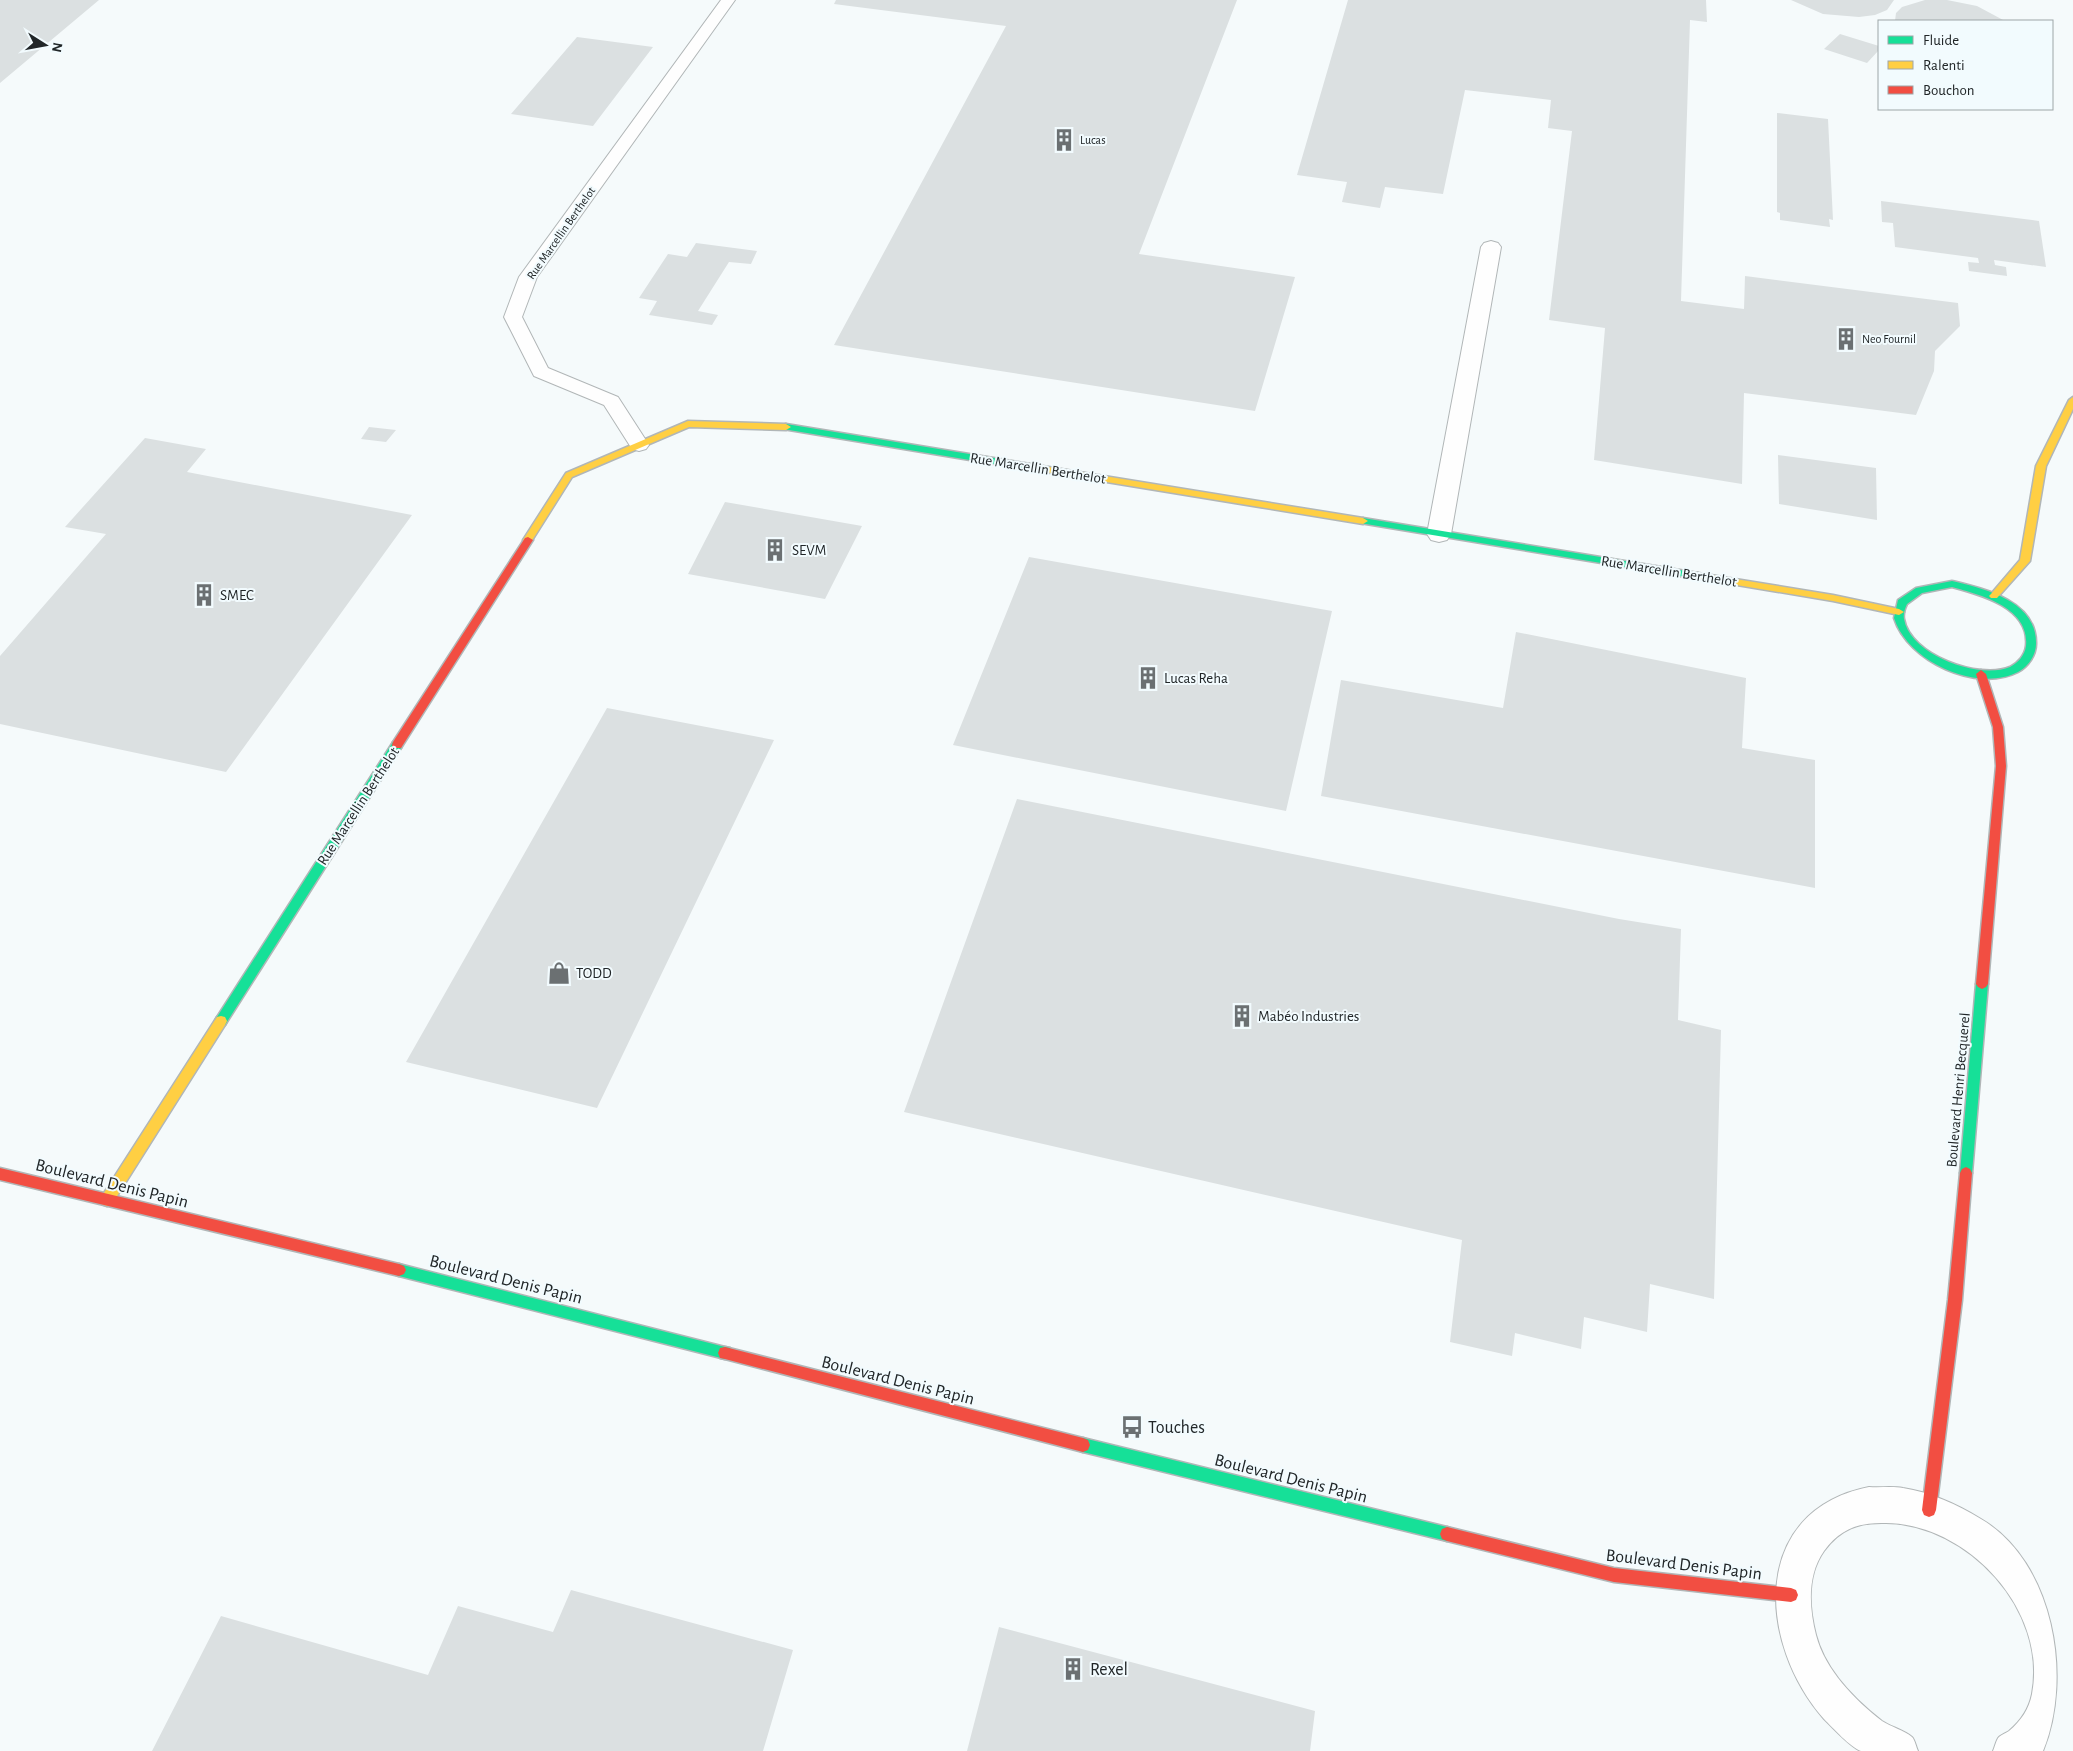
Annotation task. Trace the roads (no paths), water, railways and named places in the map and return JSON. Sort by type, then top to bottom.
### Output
[{"type":"street","points":[[1439,534],[1491,248]]},
{"type":"street","points":[[1994,596],[2026,562],[2041,466],[2073,400]]},
{"type":"street","name":"Rue Marcellin Berthelot","points":[[107,1200],[569,475],[688,424],[787,427],[1833,598],[1899,612]]},
{"type":"street","points":[[1952,584],[1974,588],[1994,596],[2011,606],[2024,619],[2032,633],[2033,647],[2028,658],[2017,668],[2001,673],[1981,674],[1960,671],[1939,663],[1922,652],[1908,639],[1901,626],[1899,612],[1904,599],[1916,590],[1931,585],[1952,584]]},
{"type":"street","name":"Boulevard Henri Becquerel","points":[[1929,1510],[1955,1300],[2001,766],[1998,727],[1981,674]]},
{"type":"street","name":"Boulevard Denis Papin","points":[[0,1174],[459,1284],[965,1415],[1614,1575],[1792,1595]]},
{"type":"street","points":[[1898,1751],[1868,1734],[1836,1704],[1812,1670],[1796,1632],[1792,1595],[1799,1558],[1819,1527],[1849,1508],[1888,1503],[1929,1510],[1966,1528],[1999,1555],[2028,1589],[2064,1669],[2049,1708],[2028,1742],[2012,1751]]},
{"type":"lane","name":"Rue Marcellin Berthelot","points":[[638,445],[611,401],[541,372],[513,317],[528,277],[728,0]]},
{"type":"place","name":"Lucas","points":[[1064,140]]},
{"type":"place","name":"Neo Fournil","points":[[1846,339]]},
{"type":"place","name":"SEVM","points":[[775,550]]},
{"type":"place","name":"SMEC","points":[[204,595]]},
{"type":"place","name":"Lucas Reha","points":[[1148,678]]},
{"type":"place","name":"TODD","points":[[559,973]]},
{"type":"place","name":"Mabéo Industries","points":[[1242,1016]]},
{"type":"place","name":"Touches","points":[[1132,1427]]},
{"type":"place","name":"Rexel","points":[[1073,1669]]}]
